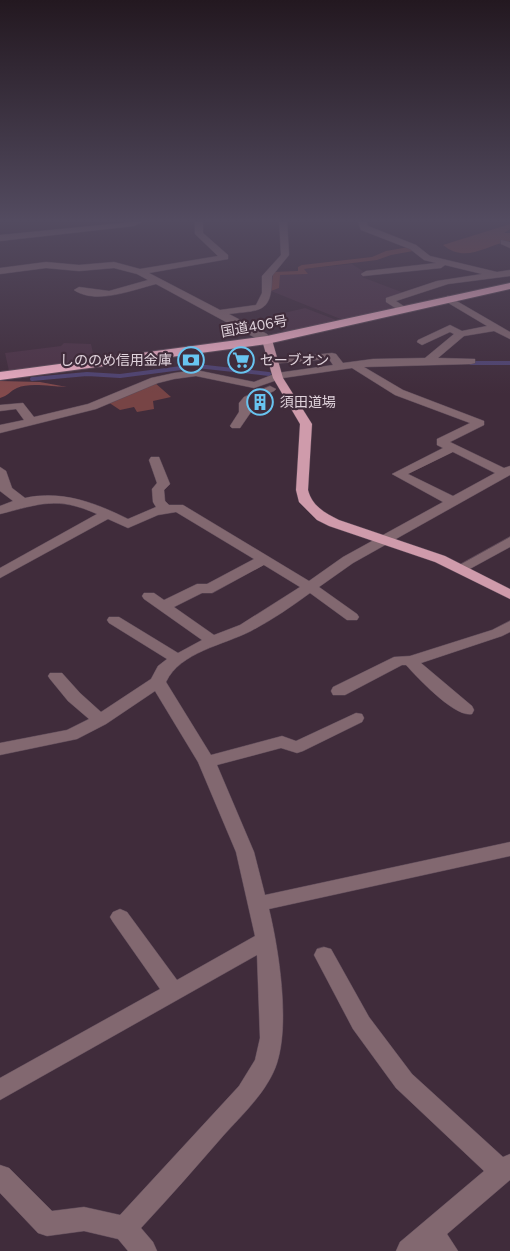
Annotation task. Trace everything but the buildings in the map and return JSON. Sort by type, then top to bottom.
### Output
[{"type":"highway","name":"国道406号","points":[[0,376],[267,340],[510,286]]},
{"type":"main road","points":[[267,340],[279,380],[306,424],[302,490],[305,502],[322,517],[334,523],[461,568],[510,595]]},
{"type":"street","points":[[149,277],[267,340]]},
{"type":"street","points":[[218,314],[260,307],[267,293],[267,277]]},
{"type":"street","points":[[404,309],[389,300],[435,284],[481,277]]},
{"type":"street","points":[[79,290],[105,295],[155,281]]},
{"type":"street","points":[[448,299],[494,328],[508,333]]},
{"type":"street","points":[[422,342],[450,328],[461,334]]},
{"type":"street","points":[[426,363],[461,334],[494,328]]},
{"type":"street","points":[[274,362],[332,356],[340,367]]},
{"type":"street","points":[[1,427],[92,407],[155,380],[181,379],[196,373],[219,376],[245,385],[254,385],[373,362],[471,361]]},
{"type":"street","points":[[355,365],[370,378],[403,396],[438,406],[480,423],[441,442],[508,472]]},
{"type":"street","points":[[236,426],[245,411],[245,403],[279,380]]},
{"type":"street","points":[[0,408],[19,405],[30,420]]},
{"type":"street","points":[[452,448],[398,474],[454,502]]},
{"type":"street","points":[[155,460],[164,484],[158,489],[159,502],[164,508]]},
{"type":"street","points":[[0,471],[6,490],[21,501]]},
{"type":"street","points":[[0,749],[71,735],[100,720],[158,682],[164,669],[177,659],[245,628],[348,560],[508,472]]},
{"type":"street","points":[[0,510],[21,501],[73,500],[128,524],[164,508],[178,508],[310,587],[352,617]]},
{"type":"street","points":[[0,574],[107,514]]},
{"type":"street","points":[[461,568],[510,541]]},
{"type":"street","points":[[164,606],[202,587],[207,590],[265,559]]},
{"type":"street","points":[[149,596],[213,641]]},
{"type":"street","points":[[114,620],[177,659]]},
{"type":"street","points":[[339,691],[400,660],[411,661],[497,633],[510,626]]},
{"type":"street","points":[[411,661],[426,678],[466,710]]},
{"type":"street","points":[[56,676],[74,697],[100,720]]},
{"type":"street","points":[[0,1176],[46,1224],[84,1219],[133,1243],[247,1093],[266,1063],[271,1038],[266,940],[245,852],[207,762],[158,682]]},
{"type":"street","points":[[207,762],[282,742],[297,747],[356,718]]},
{"type":"street","points":[[259,904],[510,849]]},
{"type":"street","points":[[120,917],[174,993]]},
{"type":"street","points":[[0,1090],[266,940]]},
{"type":"street","points":[[324,956],[361,1023],[404,1081],[506,1169],[438,1242],[409,1251]]},
{"type":"shaded area","points":[[272,277],[280,277],[279,288],[271,291]]},
{"type":"shaded area","points":[[279,277],[363,277],[404,293],[387,300],[395,308],[343,320],[271,291],[279,288]]},
{"type":"shaded area","points":[[305,308],[339,321],[285,332],[267,317]]},
{"type":"shaded area","points":[[64,343],[91,344],[93,353],[105,359],[9,371],[5,353],[61,346]]},
{"type":"shaded area","points":[[0,381],[40,382],[67,387],[22,386],[0,398]]},
{"type":"shaded area","points":[[154,382],[171,397],[153,401],[154,409],[137,412],[134,407],[120,410],[108,402]]},
{"type":"waterway","points":[[471,363],[510,363]]},
{"type":"waterway","points":[[32,379],[87,374],[120,376],[197,366],[269,374]]},
{"type":"place","name":"しののめ信用金庫","points":[[191,360]]},
{"type":"place","name":"セーブオン","points":[[241,360]]},
{"type":"place","name":"須田道場","points":[[260,402]]}]
